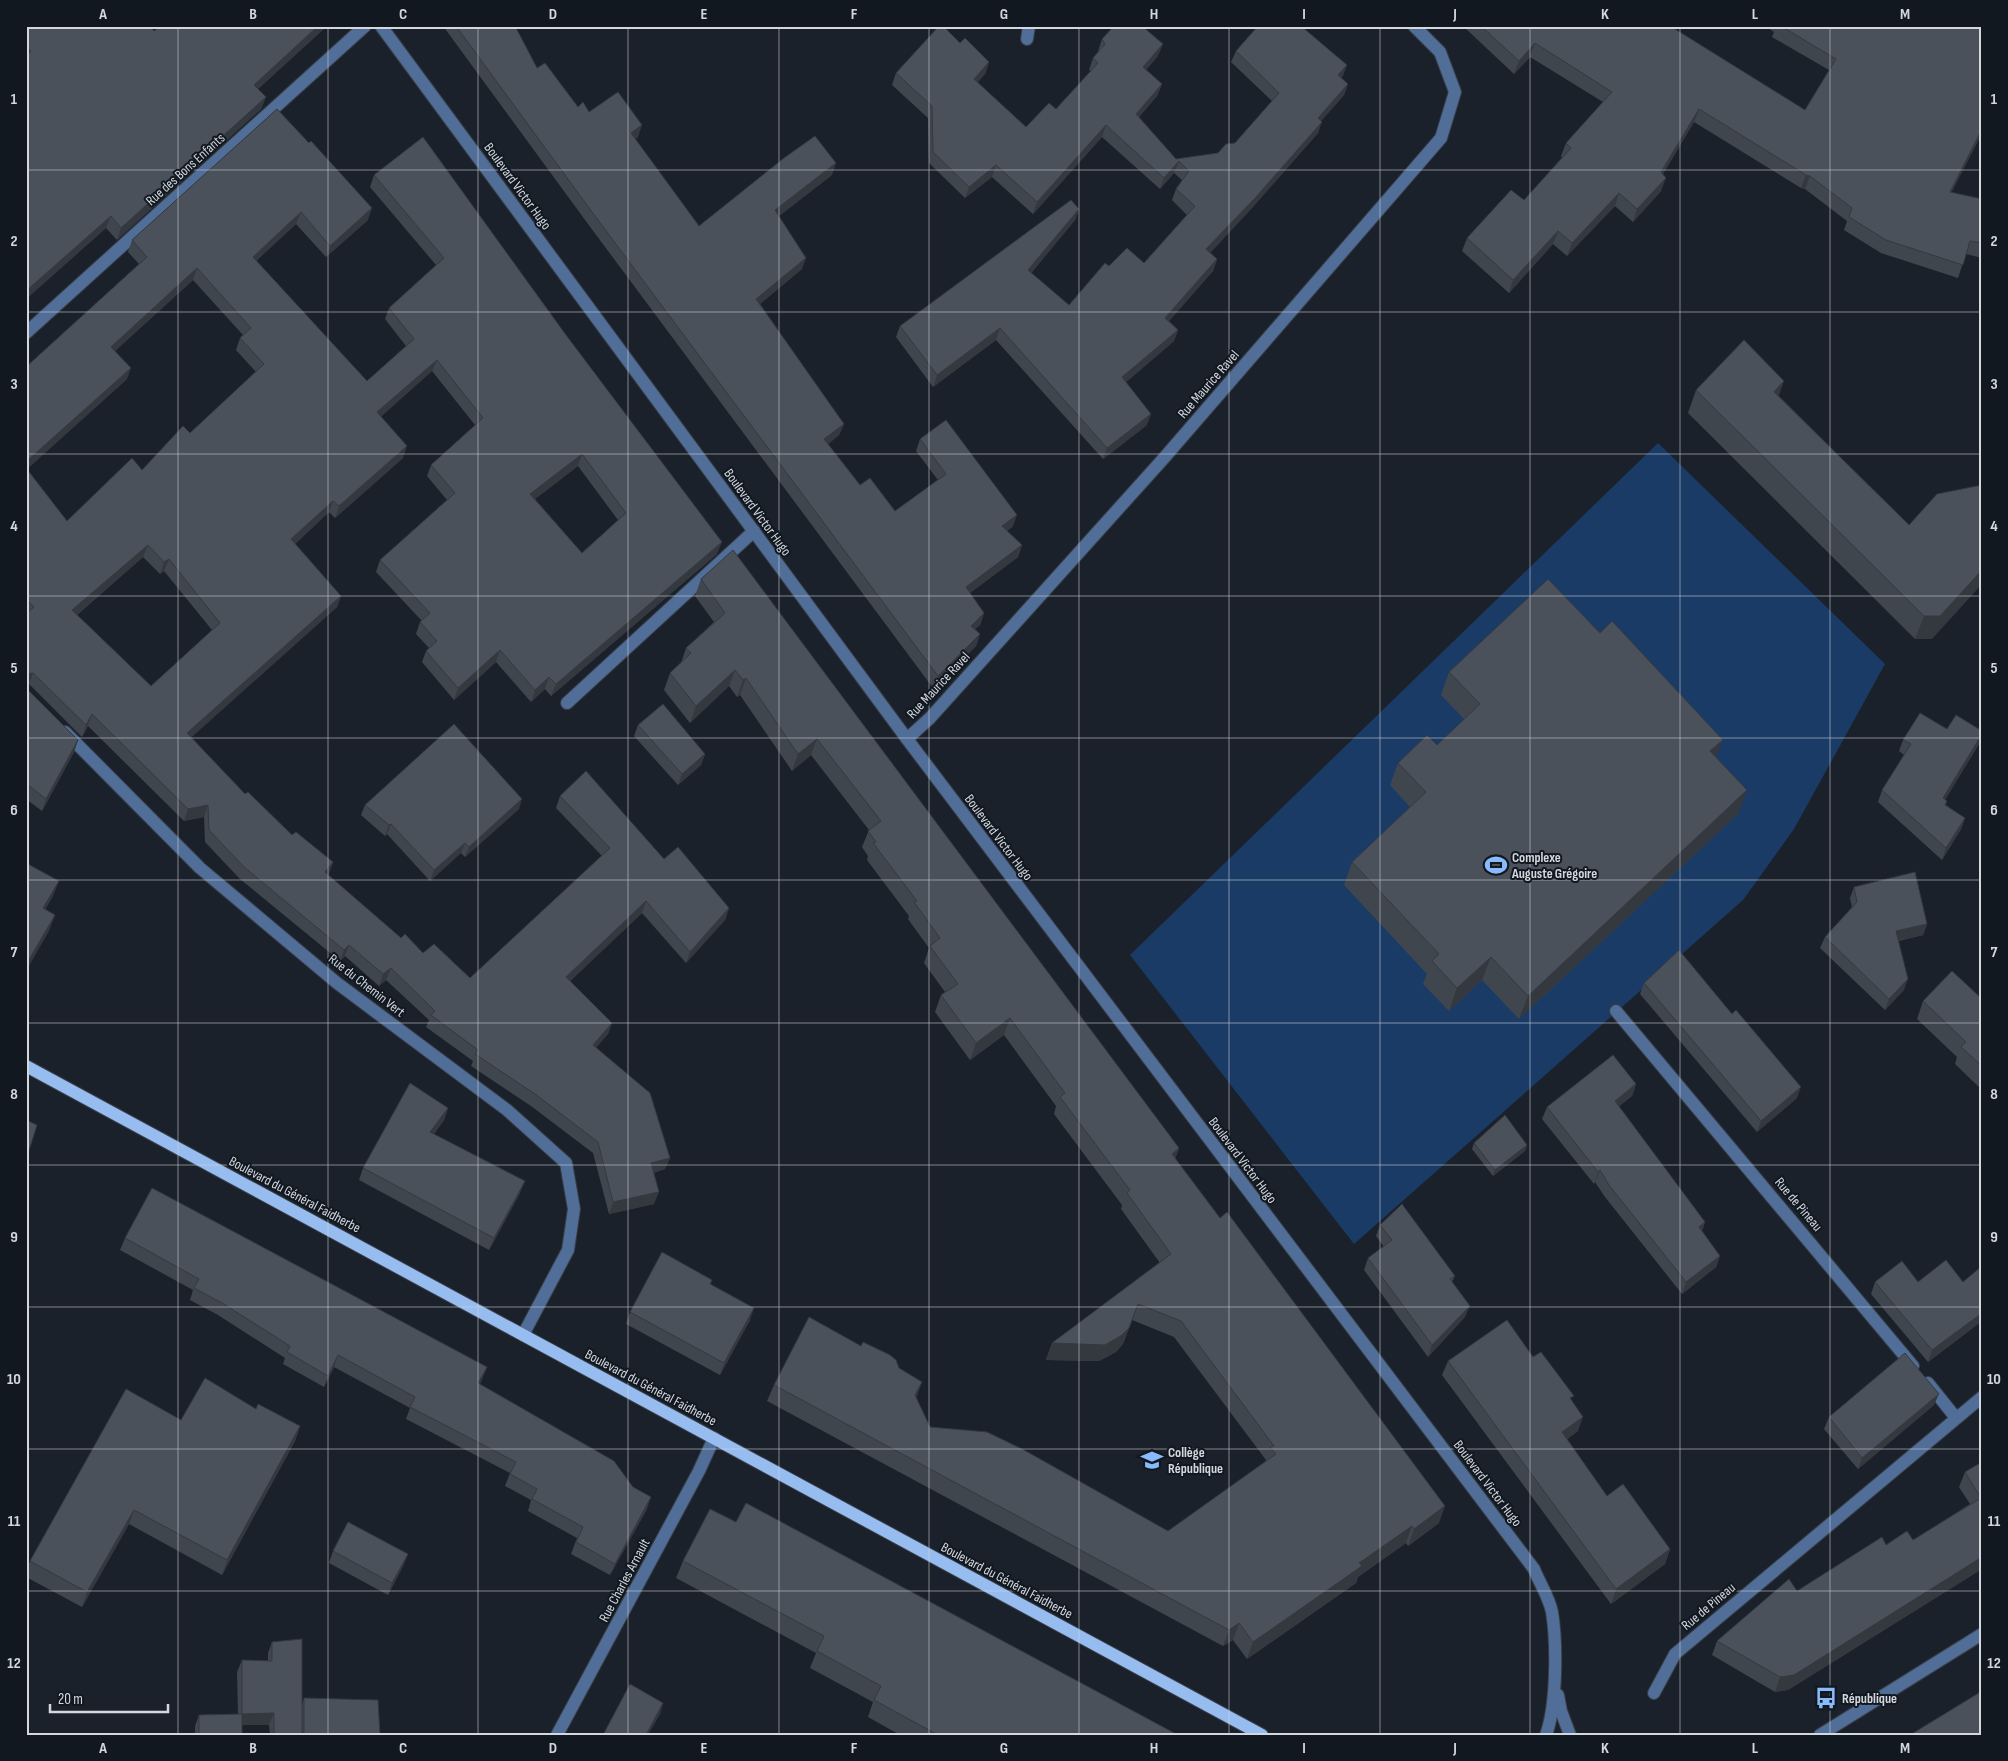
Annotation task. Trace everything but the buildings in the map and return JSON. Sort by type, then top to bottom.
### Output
[{"type":"main road","name":"Boulevard du Général Faidherbe","points":[[26,1066],[1262,1735]]},
{"type":"street","name":"Rue des Bons Enfants","points":[[26,333],[365,26]]},
{"type":"street","name":"Boulevard Victor Hugo","points":[[382,26],[906,739],[1534,1569],[1552,1610],[1555,1678],[1554,1705],[1546,1735]]},
{"type":"street","name":"Rue Maurice Ravel","points":[[906,739],[930,718],[1164,458],[1441,138],[1455,92],[1440,52],[1414,26]]},
{"type":"street","points":[[567,702],[754,531]]},
{"type":"street","name":"Rue du Chemin Vert","points":[[54,721],[200,868],[337,983],[507,1110],[566,1163],[574,1209],[568,1250],[523,1335]]},
{"type":"street","name":"Rue de Pineau","points":[[1616,1011],[1956,1418]]},
{"type":"street","name":"Rue de Pineau","points":[[1654,1693],[1675,1654],[1982,1397]]},
{"type":"street","name":"Rue Charles Arnault","points":[[557,1735],[699,1471],[714,1438]]},
{"type":"street","points":[[1820,1735],[1982,1634]]},
{"type":"street","name":"Boulevard Victor Hugo","points":[[1555,1678],[1561,1711],[1570,1735]]},
{"type":"shaded area","name":"Complexe Auguste Grégoire","points":[[1658,443],[1885,664],[1794,829],[1743,900],[1354,1244],[1130,955]]},
{"type":"place","name":"Complexe Auguste Grégoire","points":[[1496,865]]},
{"type":"place","name":"Collège République","points":[[1152,1460]]},
{"type":"place","name":"République","points":[[1826,1698]]}]
